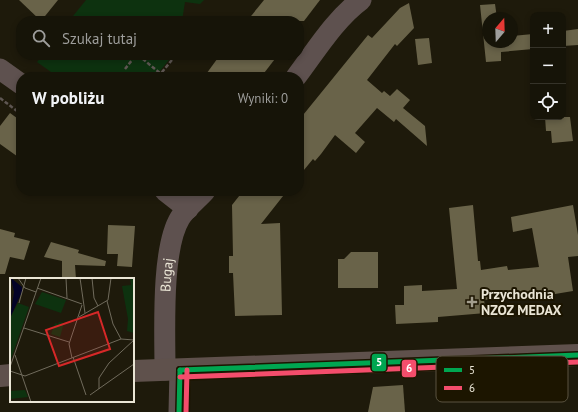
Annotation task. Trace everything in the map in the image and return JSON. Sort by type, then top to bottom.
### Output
[{"type":"main road","points":[[551,356],[578,355]]},
{"type":"main road","points":[[134,371],[436,360]]},
{"type":"main road","points":[[0,376],[10,375]]},
{"type":"street","points":[[300,72],[334,28],[354,5],[361,0]]},
{"type":"street","points":[[0,69],[16,80]]},
{"type":"street","points":[[171,196],[188,209]]},
{"type":"street","name":"Bugaj","points":[[179,412],[172,370],[167,265],[174,230],[180,218],[200,196]]},
{"type":"path","points":[[125,69],[133,60]]},
{"type":"path","points":[[143,60],[158,72]]},
{"type":"path","points":[[163,72],[172,60]]},
{"type":"path","points":[[0,98],[16,110]]},
{"type":"green space","points":[[86,0],[204,0],[200,4],[185,2],[183,16],[73,16]]},
{"type":"green space","points":[[39,60],[169,60],[159,72],[51,72],[37,62]]},
{"type":"building","points":[[19,0],[58,0],[45,16],[36,16]]},
{"type":"building","points":[[264,0],[320,0],[304,21],[304,16],[251,16]]},
{"type":"building","points":[[409,3],[414,28],[397,46],[395,44],[367,80],[382,93],[384,91],[390,96],[397,89],[410,100],[403,108],[425,126],[427,146],[396,119],[394,122],[377,108],[355,133],[365,142],[356,153],[335,135],[315,161],[313,159],[304,170],[304,114],[368,35],[372,38],[400,8]]},
{"type":"building","points":[[495,4],[496,12],[482,12],[482,24],[480,5]]},
{"type":"building","points":[[578,29],[578,45],[566,46],[566,31]]},
{"type":"building","points":[[530,34],[530,49],[501,52],[501,61],[486,62],[485,48],[518,48],[518,35]]},
{"type":"building","points":[[429,38],[432,63],[418,65],[415,39]]},
{"type":"building","points":[[216,60],[274,60],[265,72],[208,72]]},
{"type":"building","points":[[10,113],[16,117],[16,155],[0,144],[0,126]]},
{"type":"building","points":[[566,117],[570,117],[573,141],[552,143],[551,131],[546,131],[545,120],[566,120]]},
{"type":"building","points":[[239,196],[283,196],[261,224],[280,223],[282,315],[235,316],[233,273],[229,273],[229,256],[233,256],[232,205]]},
{"type":"building","points":[[473,205],[478,261],[480,261],[481,270],[507,266],[508,270],[539,267],[532,228],[513,232],[511,217],[573,205],[578,235],[578,256],[568,257],[573,291],[543,296],[543,293],[484,300],[486,313],[438,317],[438,322],[396,324],[395,305],[404,305],[404,286],[422,285],[422,291],[457,289],[449,208]]},
{"type":"building","points":[[108,225],[135,226],[132,267],[117,266],[118,254],[107,254]]},
{"type":"building","points":[[0,229],[15,233],[14,237],[30,241],[24,260],[10,257],[5,274],[0,274]]},
{"type":"building","points":[[51,242],[79,250],[78,253],[106,261],[105,266],[75,265],[76,278],[62,278],[62,261],[44,257]]},
{"type":"building","points":[[351,252],[378,252],[378,288],[338,288],[338,259],[344,259]]},
{"type":"building","points":[[403,385],[405,412],[368,412],[373,387]]},
{"type":"transit line","name":"5","points":[[551,356],[578,355]]},
{"type":"transit line","name":"5","points":[[180,370],[436,360]]},
{"type":"transit line","name":"6","points":[[568,362],[578,362]]},
{"type":"transit line","name":"6","points":[[180,377],[436,367]]},
{"type":"transit line","name":"5","points":[[179,412],[180,370]]},
{"type":"transit line","name":"6","points":[[186,412],[187,370]]},
{"type":"place","name":"Przychodnia NZOZ MEDAX","points":[[472,302]]}]
